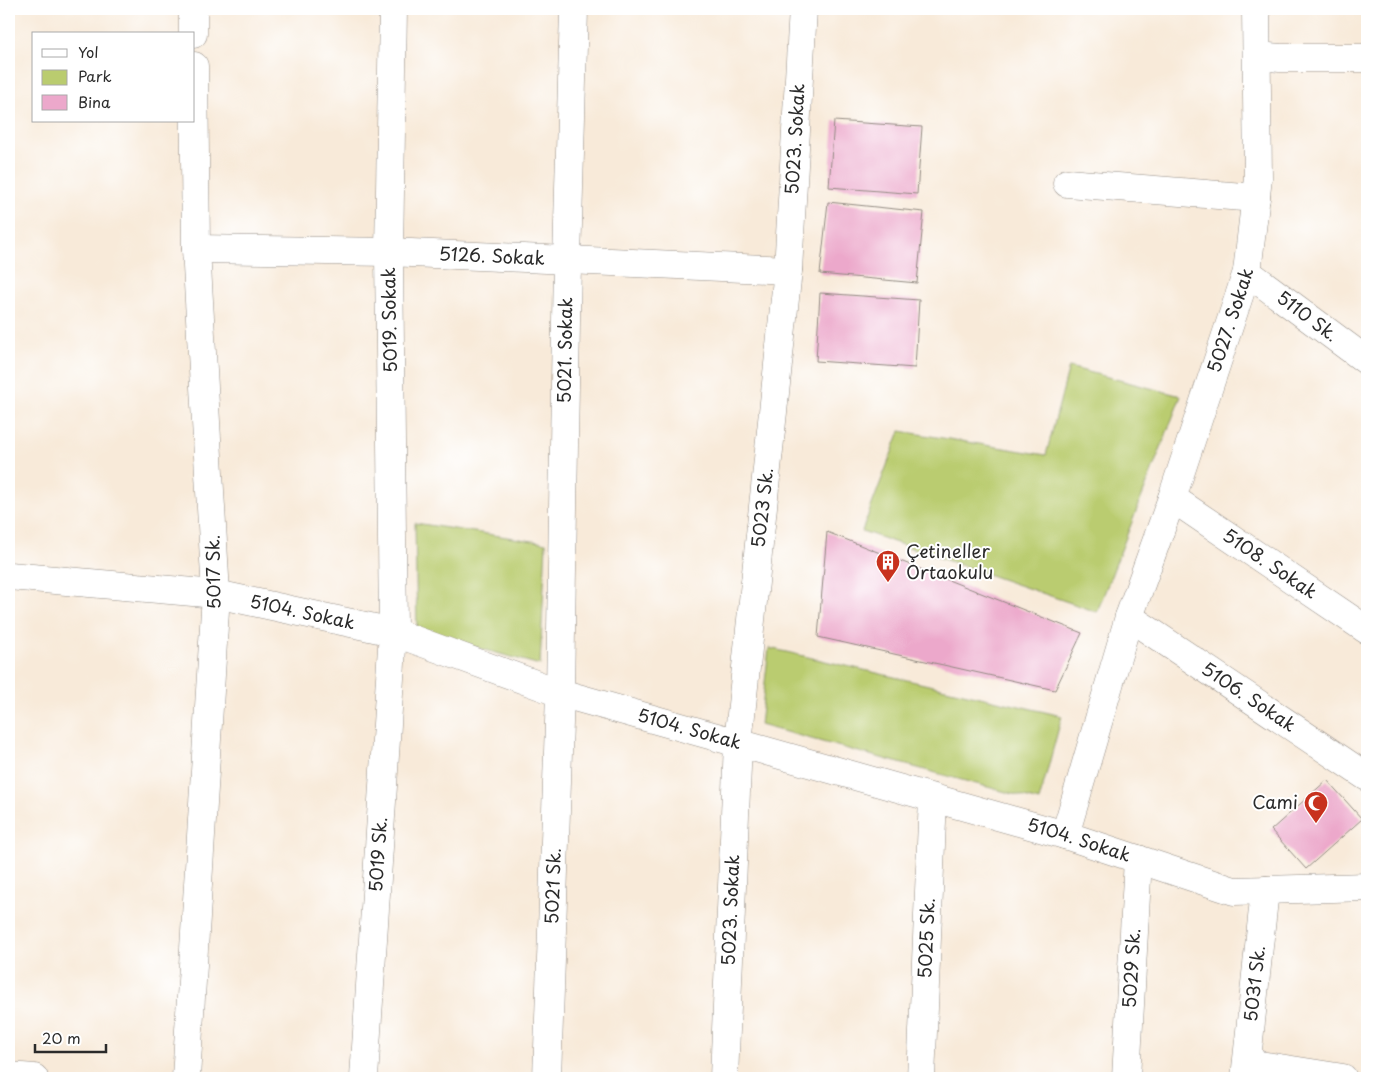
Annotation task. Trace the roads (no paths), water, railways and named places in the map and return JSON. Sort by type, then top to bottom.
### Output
[{"type":"street","points":[[193,9],[193,32]]},
{"type":"street","name":"5019. Sokak","points":[[393,9],[389,252],[394,632]]},
{"type":"street","name":"5021. Sokak","points":[[560,693],[567,260],[574,9]]},
{"type":"street","name":"5023. Sokak","points":[[788,270],[803,9]]},
{"type":"street","name":"5027. Sokak","points":[[1064,835],[1129,617],[1172,498],[1247,272],[1258,178],[1256,9]]},
{"type":"street","points":[[1258,56],[1280,58],[1367,58]]},
{"type":"street","name":"5017 Sk.","points":[[186,1078],[216,594],[196,249],[195,122]]},
{"type":"street","points":[[1067,183],[1256,198]]},
{"type":"street","name":"5126. Sokak","points":[[196,249],[389,252],[788,270]]},
{"type":"street","name":"5023 Sk.","points":[[738,743],[788,270]]},
{"type":"street","name":"5110 Sk.","points":[[1247,272],[1367,361]]},
{"type":"street","name":"5108. Sokak","points":[[1172,498],[1367,630]]},
{"type":"street","name":"5104. Sokak","points":[[9,576],[216,594],[394,632],[560,693],[1064,835],[1234,890],[1367,887]]},
{"type":"street","name":"5106. Sokak","points":[[1129,617],[1367,777]]},
{"type":"street","name":"5019 Sk.","points":[[364,1078],[394,632]]},
{"type":"street","name":"5021 Sk.","points":[[547,1078],[560,693]]},
{"type":"street","name":"5023. Sokak","points":[[724,1078],[738,743]]},
{"type":"street","name":"5025 Sk.","points":[[921,1078],[933,798]]},
{"type":"street","name":"5029 Sk.","points":[[1126,1078],[1138,859]]},
{"type":"street","name":"5031 Sk.","points":[[1246,1070],[1265,890]]},
{"type":"street","points":[[1246,1070],[1343,1078]]},
{"type":"street","points":[[9,1076],[34,1078]]},
{"type":"place","name":"Çetineller Ortaokulu","points":[[888,583]]},
{"type":"place","name":"Cami","points":[[1316,824]]}]
